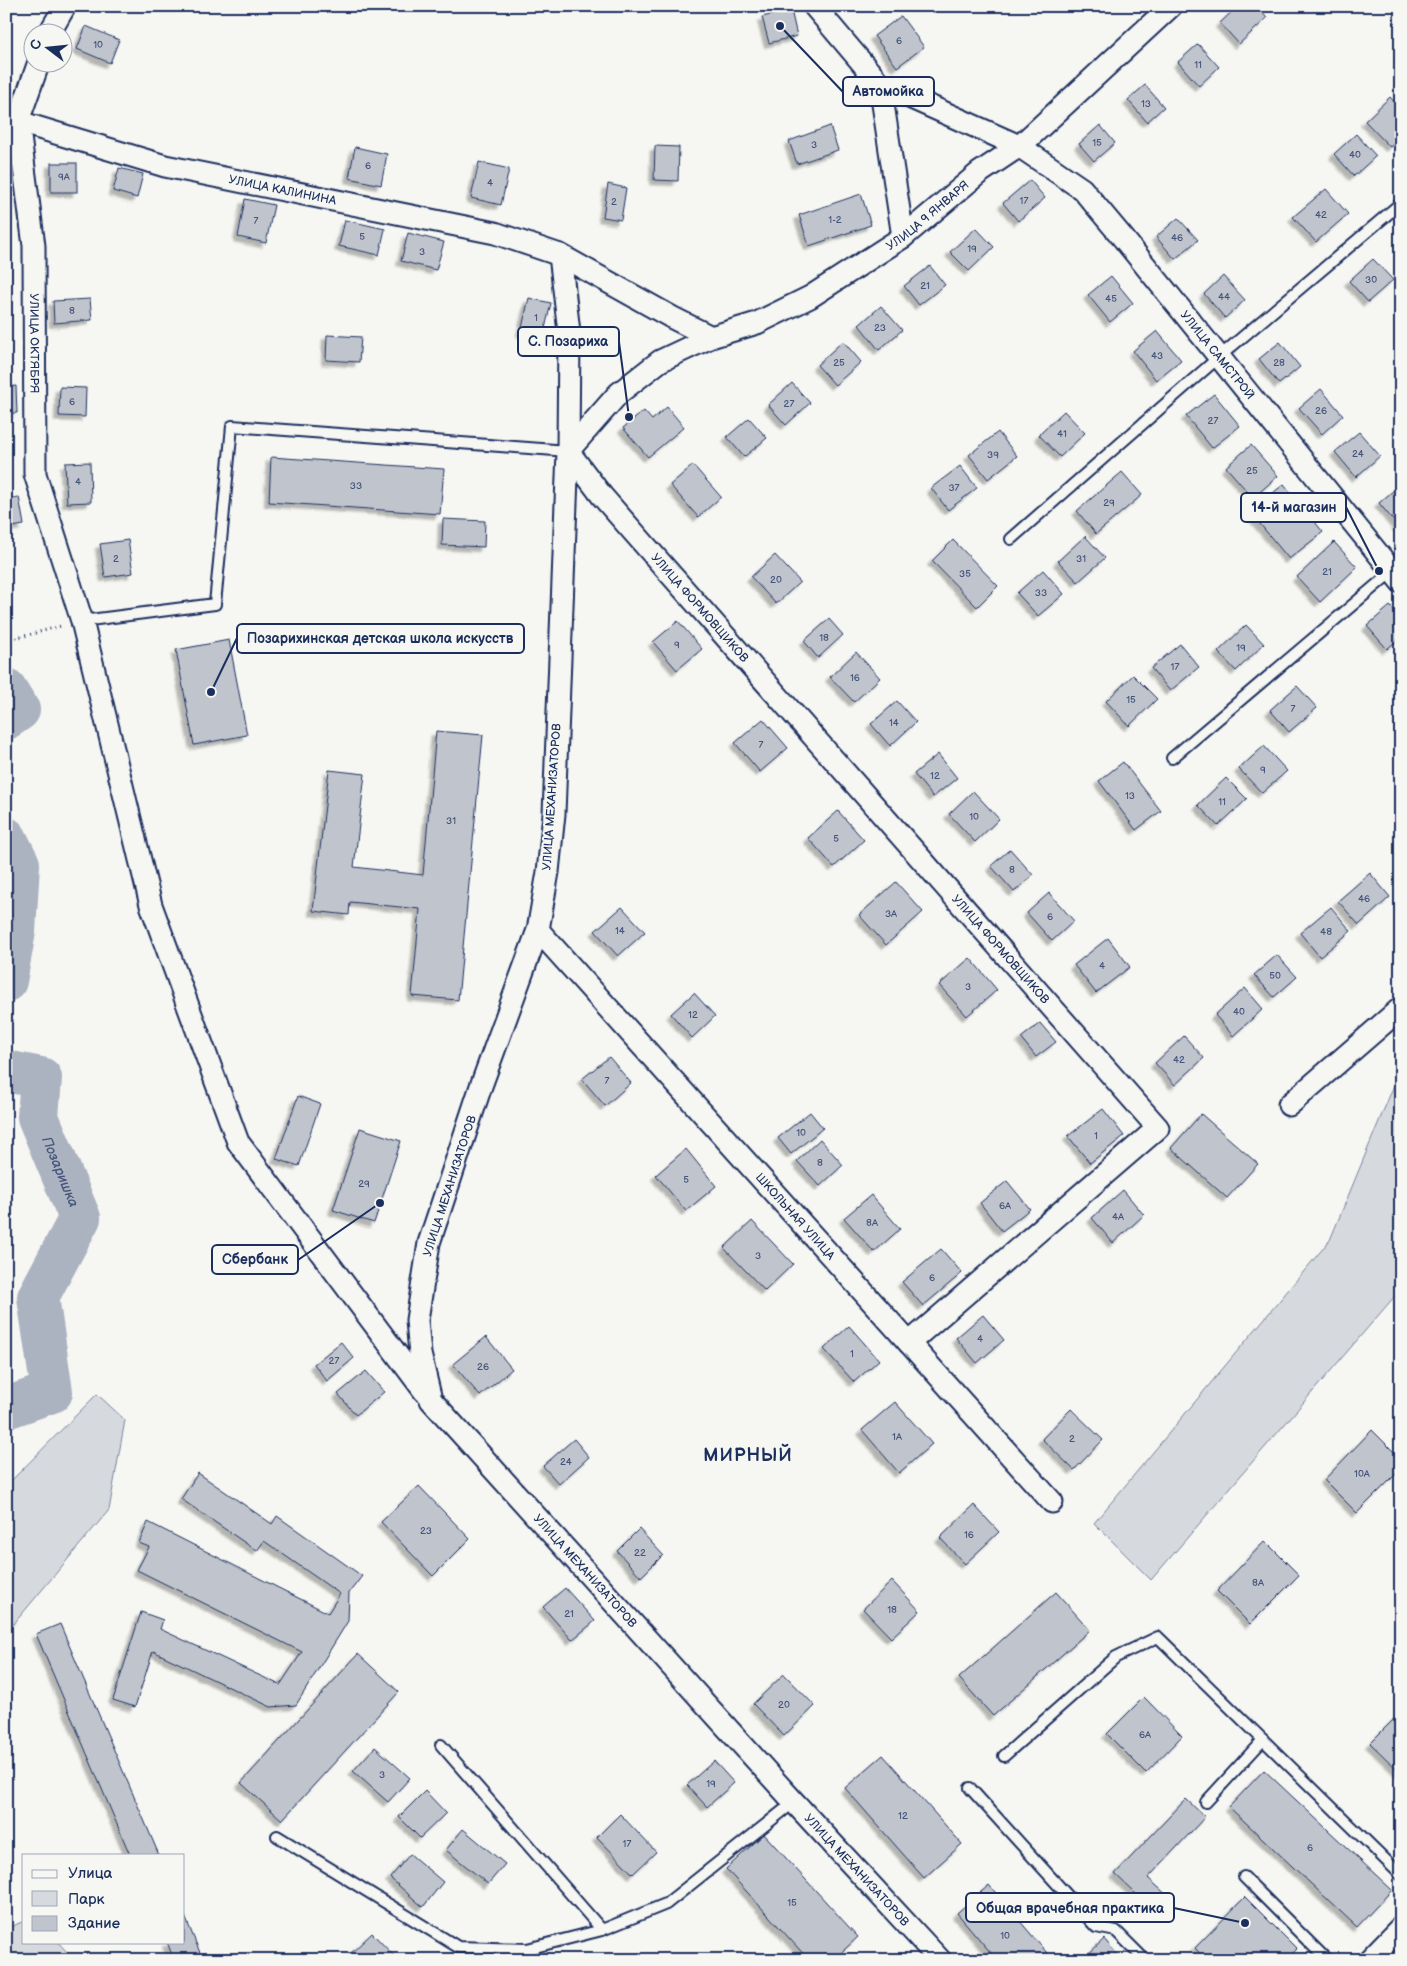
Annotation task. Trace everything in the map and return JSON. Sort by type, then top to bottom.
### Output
[{"type":"street","points":[[56,22],[65,6]]},
{"type":"street","points":[[814,6],[880,84],[903,237]]},
{"type":"street","name":"УЛИЦА 9 ЯНВАРЯ","points":[[568,451],[619,392],[660,361],[711,337],[757,323],[810,297],[903,237],[979,172],[1019,146],[1171,6]]},
{"type":"street","name":"УЛИЦА ОКТЯБРЯ","points":[[34,72],[12,120],[34,246],[35,474],[82,621],[151,905],[238,1142],[431,1400]]},
{"type":"street","name":"УЛИЦА САМСТРОЙ","points":[[880,84],[1019,146],[1082,189],[1398,572]]},
{"type":"street","name":"УЛИЦА КАЛИНИНА","points":[[12,120],[165,166],[495,233],[560,256],[711,337]]},
{"type":"street","name":"УЛИЦА МЕХАНИЗАТОРОВ","points":[[560,256],[569,332],[568,451],[554,814],[547,877],[538,930],[481,1086],[429,1243],[417,1320],[420,1354],[431,1400],[794,1802],[940,1960]]},
{"type":"street","name":"УЛИЦА ФОРМОВЩИКОВ","points":[[568,451],[602,496],[1158,1128],[908,1343]]},
{"type":"street","name":"ШКОЛЬНАЯ УЛИЦА","points":[[538,930],[1052,1502]]},
{"type":"street","points":[[1289,1105],[1401,1008]]},
{"type":"street","points":[[1369,1960],[1401,1927]]},
{"type":"lane","points":[[1011,539],[1219,357],[1401,203]]},
{"type":"lane","points":[[82,621],[215,604],[232,426],[568,451]]},
{"type":"lane","points":[[1172,758],[1398,572]]},
{"type":"lane","points":[[1004,1756],[1116,1657],[1158,1637],[1401,1875]]},
{"type":"lane","points":[[1206,1802],[1263,1740]]},
{"type":"lane","points":[[441,1745],[602,1930]]},
{"type":"lane","points":[[970,1788],[1096,1927],[1116,1931],[1144,1960]]},
{"type":"lane","points":[[277,1836],[458,1947],[527,1949],[602,1930],[666,1904],[794,1802]]},
{"type":"lane","points":[[1244,1877],[1327,1960]]},
{"type":"path","points":[[6,641],[82,621]]},
{"type":"green space","points":[[1401,1068],[1401,1289],[1151,1580],[1094,1523],[1330,1240]]},
{"type":"green space","points":[[97,1394],[125,1420],[109,1510],[6,1633],[6,1486]]},
{"type":"green space","points":[[22,1922],[22,1944],[60,1944],[74,1960],[6,1960],[6,1929]]},
{"type":"building","points":[[1238,6],[1256,6],[1267,18],[1239,44],[1220,23]]},
{"type":"building","points":[[791,10],[797,36],[769,43],[762,17]]},
{"type":"building","points":[[901,16],[924,47],[897,67],[874,36]]},
{"type":"building","points":[[86,26],[119,40],[110,63],[77,49]]},
{"type":"building","points":[[1198,44],[1219,67],[1199,86],[1178,62]]},
{"type":"building","points":[[1145,85],[1164,107],[1147,122],[1128,100]]},
{"type":"building","points":[[1390,97],[1401,109],[1401,137],[1390,147],[1365,121]]},
{"type":"building","points":[[1100,125],[1115,143],[1094,161],[1079,144]]},
{"type":"building","points":[[830,126],[838,150],[797,164],[789,141]]},
{"type":"building","points":[[1356,134],[1376,156],[1354,176],[1334,154]]},
{"type":"building","points":[[655,146],[679,147],[678,181],[654,180]]},
{"type":"building","points":[[355,147],[387,154],[381,185],[349,178]]},
{"type":"building","points":[[479,162],[509,169],[501,205],[471,198]]},
{"type":"building","points":[[51,163],[77,163],[77,192],[51,192]]},
{"type":"building","points":[[119,168],[143,174],[137,198],[113,191]]},
{"type":"building","points":[[1030,180],[1045,198],[1018,221],[1003,203]]},
{"type":"building","points":[[608,184],[626,188],[621,220],[603,217]]},
{"type":"building","points":[[1326,189],[1348,214],[1316,242],[1293,217]]},
{"type":"building","points":[[861,194],[871,225],[809,246],[799,215]]},
{"type":"building","points":[[245,199],[274,205],[266,243],[238,237]]},
{"type":"building","points":[[1178,218],[1198,240],[1175,259],[1156,237]]},
{"type":"building","points":[[345,220],[385,229],[379,255],[339,246]]},
{"type":"building","points":[[976,228],[994,247],[969,271],[950,252]]},
{"type":"building","points":[[408,233],[444,242],[436,270],[401,261]]},
{"type":"building","points":[[6,240],[10,240],[11,286],[6,286]]},
{"type":"building","points":[[1373,259],[1393,280],[1368,302],[1349,281]]},
{"type":"building","points":[[930,266],[945,285],[919,305],[904,286]]},
{"type":"building","points":[[1111,276],[1133,303],[1110,322],[1088,295]]},
{"type":"building","points":[[1223,276],[1245,300],[1225,318],[1204,294]]},
{"type":"building","points":[[529,298],[551,303],[543,337],[521,332]]},
{"type":"building","points":[[90,299],[92,320],[54,323],[53,301]]},
{"type":"building","points":[[881,306],[902,330],[879,350],[859,325]]},
{"type":"building","points":[[1157,331],[1181,360],[1156,380],[1133,351]]},
{"type":"building","points":[[327,335],[361,337],[359,362],[326,360]]},
{"type":"building","points":[[843,341],[861,362],[835,385],[817,365]]},
{"type":"building","points":[[1280,342],[1300,367],[1279,384],[1259,359]]},
{"type":"building","points":[[792,383],[810,403],[786,425],[768,405]]},
{"type":"building","points":[[16,386],[17,413],[6,413],[6,387]]},
{"type":"building","points":[[60,387],[86,388],[85,417],[59,416]]},
{"type":"building","points":[[1321,389],[1343,415],[1322,434],[1299,408]]},
{"type":"building","points":[[1214,394],[1240,426],[1212,448],[1186,416]]},
{"type":"building","points":[[667,407],[684,427],[648,457],[623,428],[644,411],[652,420]]},
{"type":"building","points":[[1064,411],[1085,433],[1060,457],[1039,435]]},
{"type":"building","points":[[749,418],[767,438],[744,457],[727,437]]},
{"type":"building","points":[[998,432],[1017,456],[988,479],[969,455]]},
{"type":"building","points":[[1359,432],[1380,456],[1356,477],[1335,452]]},
{"type":"building","points":[[1251,445],[1278,476],[1253,498],[1226,467]]},
{"type":"building","points":[[271,457],[444,469],[440,514],[269,502]]},
{"type":"building","points":[[90,462],[91,502],[67,503],[65,463]]},
{"type":"building","points":[[693,465],[721,497],[698,517],[670,485]]},
{"type":"building","points":[[960,466],[977,488],[948,510],[931,488]]},
{"type":"building","points":[[1122,472],[1142,495],[1096,534],[1077,511]]},
{"type":"building","points":[[1284,484],[1323,532],[1289,559],[1250,512]]},
{"type":"building","points":[[1401,485],[1401,530],[1379,503]]},
{"type":"building","points":[[19,497],[24,525],[6,528],[6,499]]},
{"type":"building","points":[[443,519],[485,521],[484,547],[442,545]]},
{"type":"building","points":[[1085,536],[1105,558],[1078,582],[1058,561]]},
{"type":"building","points":[[128,540],[133,573],[105,577],[100,544]]},
{"type":"building","points":[[953,540],[998,586],[977,607],[932,561]]},
{"type":"building","points":[[1334,542],[1357,567],[1320,602],[1297,577]]},
{"type":"building","points":[[775,555],[800,582],[776,604],[751,577]]},
{"type":"building","points":[[1043,570],[1064,594],[1038,616],[1017,593]]},
{"type":"building","points":[[1390,606],[1401,618],[1401,637],[1387,649],[1367,626]]},
{"type":"building","points":[[829,619],[843,635],[818,658],[804,641]]},
{"type":"building","points":[[678,621],[702,649],[677,670],[653,642]]},
{"type":"building","points":[[1246,625],[1264,644],[1236,671],[1218,652]]},
{"type":"building","points":[[229,640],[247,735],[194,745],[176,650]]},
{"type":"building","points":[[1180,644],[1199,667],[1170,691],[1151,668]]},
{"type":"building","points":[[856,652],[880,678],[854,702],[830,677]]},
{"type":"building","points":[[1133,675],[1157,699],[1129,726],[1106,701]]},
{"type":"building","points":[[1297,686],[1317,708],[1289,732],[1270,710]]},
{"type":"building","points":[[897,701],[916,722],[890,746],[871,724]]},
{"type":"building","points":[[763,719],[788,748],[760,772],[735,743]]},
{"type":"building","points":[[436,731],[483,735],[458,1000],[412,996],[420,909],[350,902],[349,915],[313,911],[329,770],[365,774],[354,867],[423,875]]},
{"type":"building","points":[[1264,746],[1287,771],[1262,793],[1239,769]]},
{"type":"building","points":[[938,754],[957,778],[933,797],[914,774]]},
{"type":"building","points":[[1123,762],[1161,811],[1136,830],[1099,781]]},
{"type":"building","points":[[1226,778],[1247,799],[1218,826],[1198,805]]},
{"type":"building","points":[[973,791],[999,819],[975,842],[949,814]]},
{"type":"building","points":[[838,811],[864,840],[834,867],[808,838]]},
{"type":"building","points":[[1010,849],[1033,875],[1014,892],[991,866]]},
{"type":"building","points":[[1370,873],[1390,897],[1359,925],[1338,901]]},
{"type":"building","points":[[896,882],[923,912],[886,945],[859,915]]},
{"type":"building","points":[[1049,893],[1074,921],[1052,941],[1027,913]]},
{"type":"building","points":[[622,907],[645,932],[618,956],[595,931]]},
{"type":"building","points":[[1331,907],[1351,931],[1320,957],[1300,933]]},
{"type":"building","points":[[1108,938],[1130,967],[1096,993],[1074,965]]},
{"type":"building","points":[[1277,955],[1297,977],[1274,997],[1254,975]]},
{"type":"building","points":[[970,958],[997,990],[967,1016],[939,985]]},
{"type":"building","points":[[1245,988],[1263,1009],[1233,1036],[1215,1015]]},
{"type":"building","points":[[694,993],[715,1016],[692,1038],[671,1014]]},
{"type":"building","points":[[1040,1023],[1056,1042],[1036,1057],[1021,1038]]},
{"type":"building","points":[[1184,1036],[1204,1058],[1175,1085],[1155,1063]]},
{"type":"building","points":[[609,1057],[631,1083],[605,1106],[582,1079]]},
{"type":"building","points":[[298,1096],[320,1104],[299,1166],[276,1159]]},
{"type":"building","points":[[1103,1109],[1124,1136],[1090,1163],[1068,1136]]},
{"type":"building","points":[[810,1112],[823,1128],[791,1154],[778,1138]]},
{"type":"building","points":[[1201,1114],[1258,1164],[1227,1198],[1171,1148]]},
{"type":"building","points":[[360,1128],[401,1141],[374,1223],[333,1210]]},
{"type":"building","points":[[820,1139],[843,1165],[820,1186],[797,1161]]},
{"type":"building","points":[[686,1149],[716,1186],[686,1211],[656,1175]]},
{"type":"building","points":[[1007,1181],[1030,1209],[1002,1231],[980,1203]]},
{"type":"building","points":[[1123,1190],[1144,1215],[1113,1243],[1092,1218]]},
{"type":"building","points":[[871,1195],[900,1229],[874,1252],[844,1218]]},
{"type":"building","points":[[752,1221],[793,1264],[765,1291],[724,1248]]},
{"type":"building","points":[[941,1249],[962,1273],[923,1306],[902,1282]]},
{"type":"building","points":[[983,1315],[1004,1340],[977,1363],[956,1338]]},
{"type":"building","points":[[849,1326],[879,1360],[854,1382],[824,1349]]},
{"type":"building","points":[[486,1337],[512,1369],[480,1396],[453,1364]]},
{"type":"building","points":[[341,1342],[354,1358],[327,1381],[314,1364]]},
{"type":"building","points":[[366,1371],[384,1392],[356,1415],[338,1394]]},
{"type":"building","points":[[895,1402],[932,1444],[899,1473],[862,1430]]},
{"type":"building","points":[[1071,1409],[1103,1440],[1074,1470],[1042,1439]]},
{"type":"building","points":[[1372,1430],[1401,1459],[1401,1469],[1357,1513],[1324,1480]]},
{"type":"building","points":[[574,1439],[589,1457],[559,1484],[543,1466]]},
{"type":"building","points":[[198,1473],[272,1524],[277,1516],[362,1576],[349,1593],[348,1621],[296,1705],[271,1707],[153,1651],[135,1707],[113,1700],[141,1612],[163,1620],[160,1629],[280,1685],[302,1652],[137,1570],[149,1547],[139,1543],[148,1522],[328,1613],[340,1594],[264,1541],[257,1551],[181,1499]]},
{"type":"building","points":[[419,1486],[470,1539],[433,1576],[381,1522]]},
{"type":"building","points":[[974,1505],[999,1532],[965,1564],[940,1538]]},
{"type":"building","points":[[639,1529],[663,1555],[641,1577],[617,1551]]},
{"type":"building","points":[[1265,1541],[1299,1575],[1250,1624],[1217,1591]]},
{"type":"building","points":[[892,1581],[920,1611],[891,1638],[863,1609]]},
{"type":"building","points":[[565,1588],[595,1621],[572,1640],[543,1607]]},
{"type":"building","points":[[1056,1592],[1090,1630],[993,1716],[959,1678]]},
{"type":"building","points":[[60,1624],[159,1854],[130,1854],[36,1634]]},
{"type":"building","points":[[358,1654],[399,1692],[282,1820],[241,1783]]},
{"type":"building","points":[[784,1674],[815,1706],[784,1736],[753,1704]]},
{"type":"building","points":[[1144,1697],[1182,1736],[1146,1773],[1107,1734]]},
{"type":"building","points":[[1401,1712],[1401,1773],[1370,1743]]},
{"type":"building","points":[[375,1747],[410,1778],[388,1802],[353,1771]]},
{"type":"building","points":[[883,1755],[962,1844],[924,1878],[845,1788]]},
{"type":"building","points":[[714,1761],[734,1783],[707,1807],[687,1785]]},
{"type":"building","points":[[1264,1770],[1392,1890],[1357,1927],[1229,1807]]},
{"type":"building","points":[[425,1791],[446,1813],[420,1838],[399,1817]]},
{"type":"building","points":[[1186,1799],[1205,1817],[1148,1878],[1169,1897],[1155,1912],[1115,1874]]},
{"type":"building","points":[[620,1814],[656,1852],[633,1874],[597,1837]]},
{"type":"building","points":[[463,1829],[505,1864],[488,1884],[446,1850]]},
{"type":"building","points":[[764,1834],[858,1937],[833,1960],[809,1960],[726,1869]]},
{"type":"building","points":[[410,1854],[443,1882],[423,1907],[390,1878]]},
{"type":"building","points":[[989,1885],[1053,1960],[997,1960],[957,1913]]},
{"type":"building","points":[[1245,1897],[1297,1949],[1286,1960],[1206,1960],[1195,1948]]},
{"type":"building","points":[[185,1916],[203,1960],[174,1960],[168,1944],[185,1944]]},
{"type":"building","points":[[372,1933],[398,1960],[344,1960]]},
{"type":"building","points":[[1104,1939],[1122,1960],[1082,1960]]},
{"type":"waterway","name":"Позаришка","points":[[6,689],[19,710],[6,719]]},
{"type":"waterway","name":"Позаришка","points":[[6,838],[19,864],[15,931],[6,981]]},
{"type":"waterway","name":"Позаришка","points":[[6,1071],[41,1078],[38,1117],[80,1218],[38,1297],[52,1392],[6,1408]]},
{"type":"place","name":"Автомойка","points":[[780,26]]},
{"type":"place","name":"С. Позариха","points":[[629,417]]},
{"type":"place","name":"14-й магазин","points":[[1379,571]]},
{"type":"place","name":"Позарихинская детская школа искусств","points":[[211,692]]},
{"type":"place","name":"Сбербанк","points":[[380,1203]]},
{"type":"place","name":"Общая врачебная практика","points":[[1245,1923]]},
{"type":"district","name":"МИРНЫЙ","points":[[748,1455]]}]
